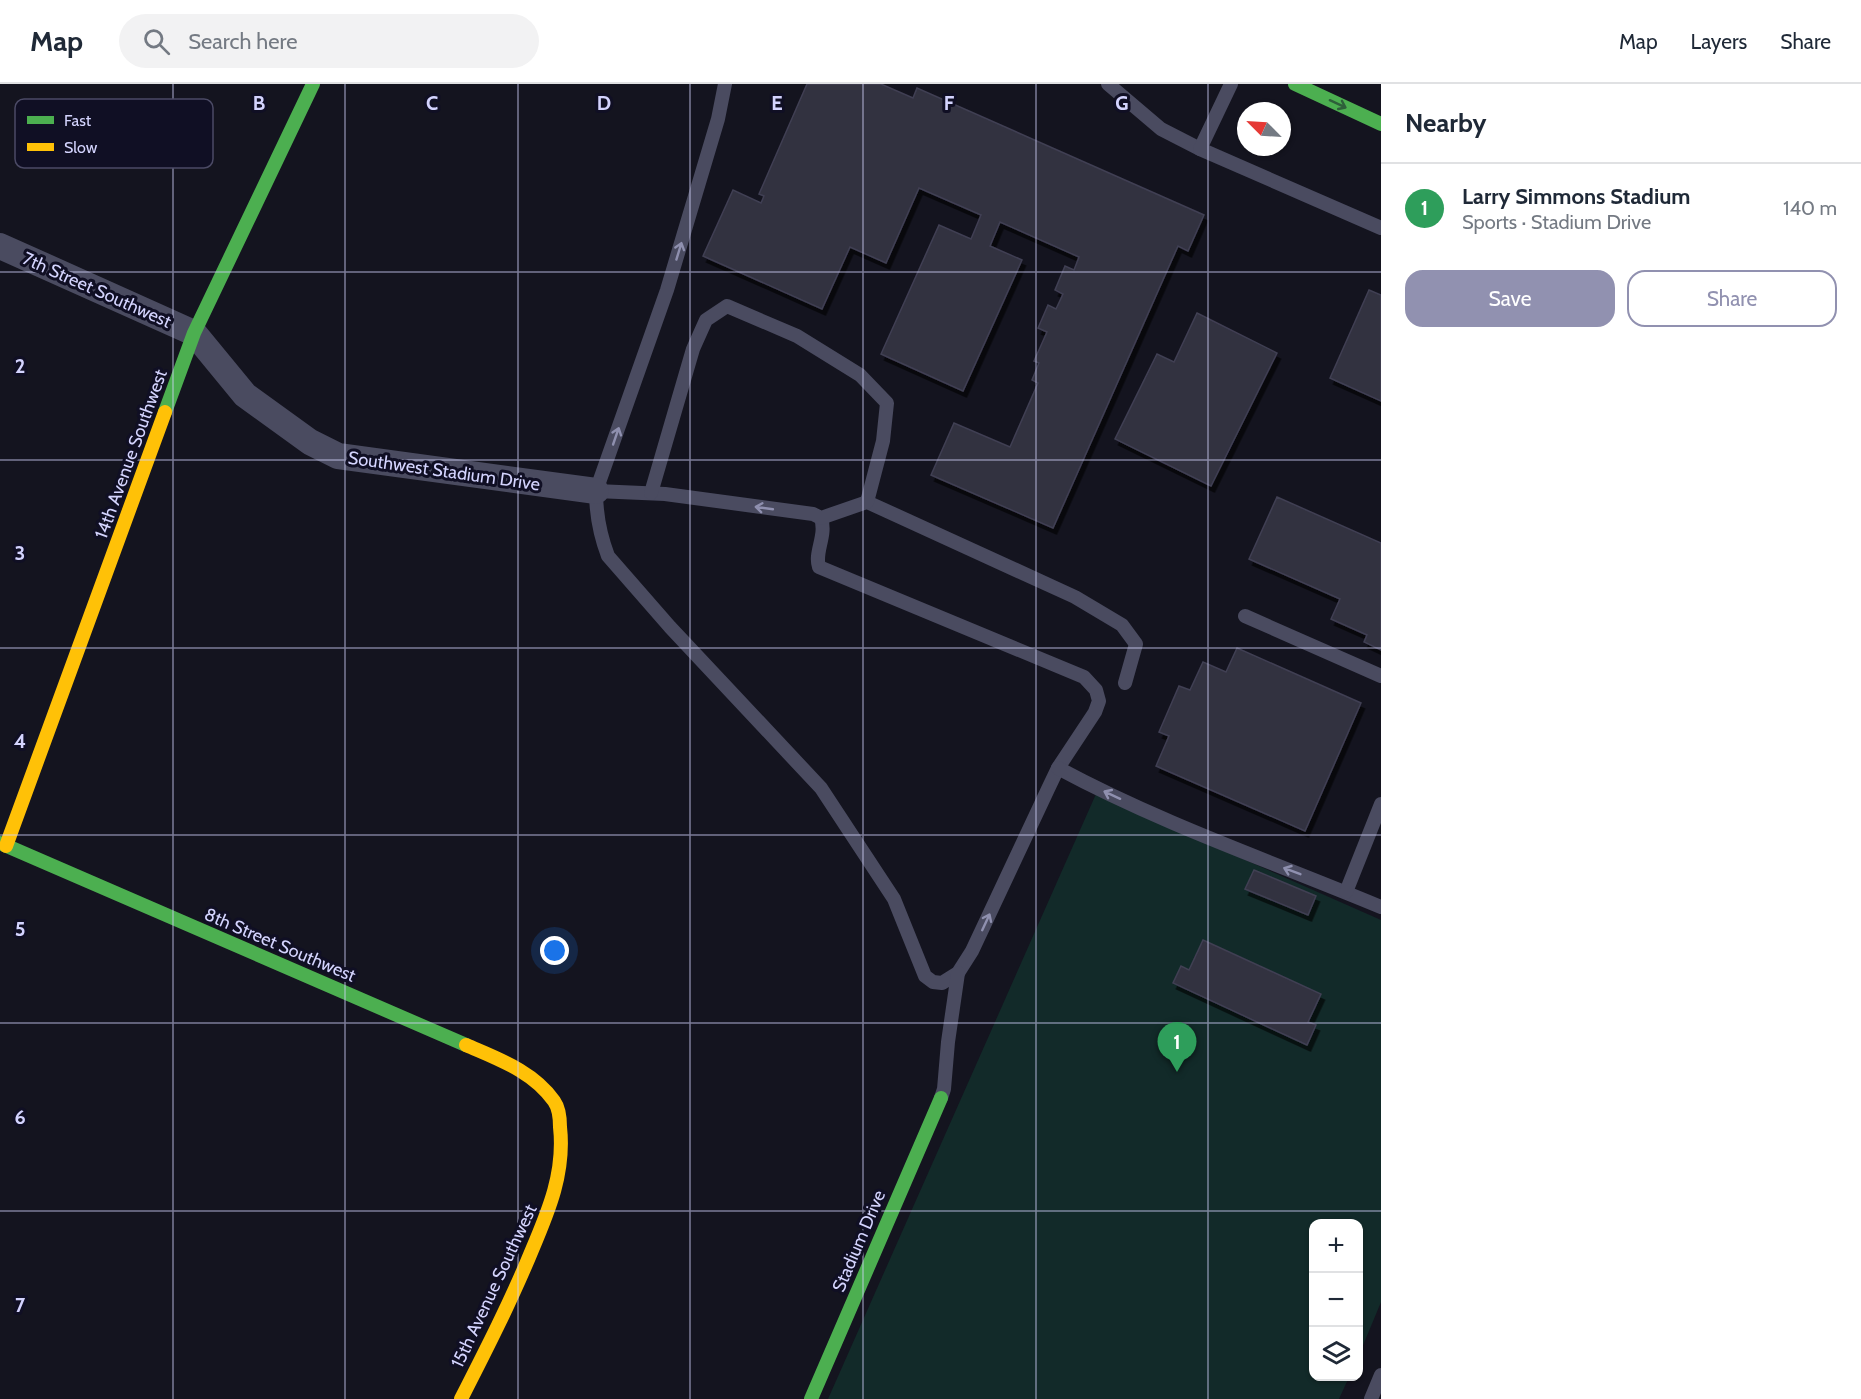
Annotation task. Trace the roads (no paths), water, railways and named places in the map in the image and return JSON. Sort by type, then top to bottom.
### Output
[{"type":"street","name":"14th Avenue Southwest","points":[[3,844],[194,333],[313,84]]},
{"type":"street","points":[[1295,84],[1381,124]]},
{"type":"street","name":"7th Street Southwest","points":[[0,246],[194,333]]},
{"type":"street","name":"Southwest Stadium Drive","points":[[194,333],[245,395],[310,442],[338,456],[596,491]]},
{"type":"street","name":"8th Street Southwest","points":[[3,844],[518,1068],[541,1086]]},
{"type":"street","name":"15th Avenue Southwest","points":[[461,1399],[516,1290],[553,1200],[562,1141],[559,1113],[555,1102],[541,1086]]},
{"type":"street","name":"Stadium Drive","points":[[811,1399],[940,1098]]},
{"type":"lane","points":[[725,84],[718,119],[667,290],[596,491],[603,542],[608,556],[670,627],[821,788],[894,899],[925,976],[933,982],[942,983],[958,973]]},
{"type":"lane","points":[[1108,84],[1161,129],[1200,149],[1381,228]]},
{"type":"lane","points":[[1200,149],[1231,84]]},
{"type":"lane","points":[[651,493],[693,349],[706,320],[728,306],[796,336],[860,375],[887,403],[883,441],[867,502]]},
{"type":"lane","points":[[596,491],[651,493],[813,514],[821,518],[824,527],[817,560],[819,567],[1084,677],[1096,690],[1099,701],[1095,712],[1058,768],[972,951],[958,973],[944,1089],[940,1098]]},
{"type":"lane","points":[[821,518],[867,502],[1075,597],[1122,625],[1136,644],[1125,683]]},
{"type":"lane","points":[[1245,616],[1381,676]]},
{"type":"lane","points":[[1058,768],[1175,824],[1381,907]]},
{"type":"lane","points":[[1346,892],[1381,804]]},
{"type":"lane","points":[[1371,1399],[1381,1375]]},
{"type":"place","name":"Larry Simmons Stadium","points":[[1177,1072]]}]
